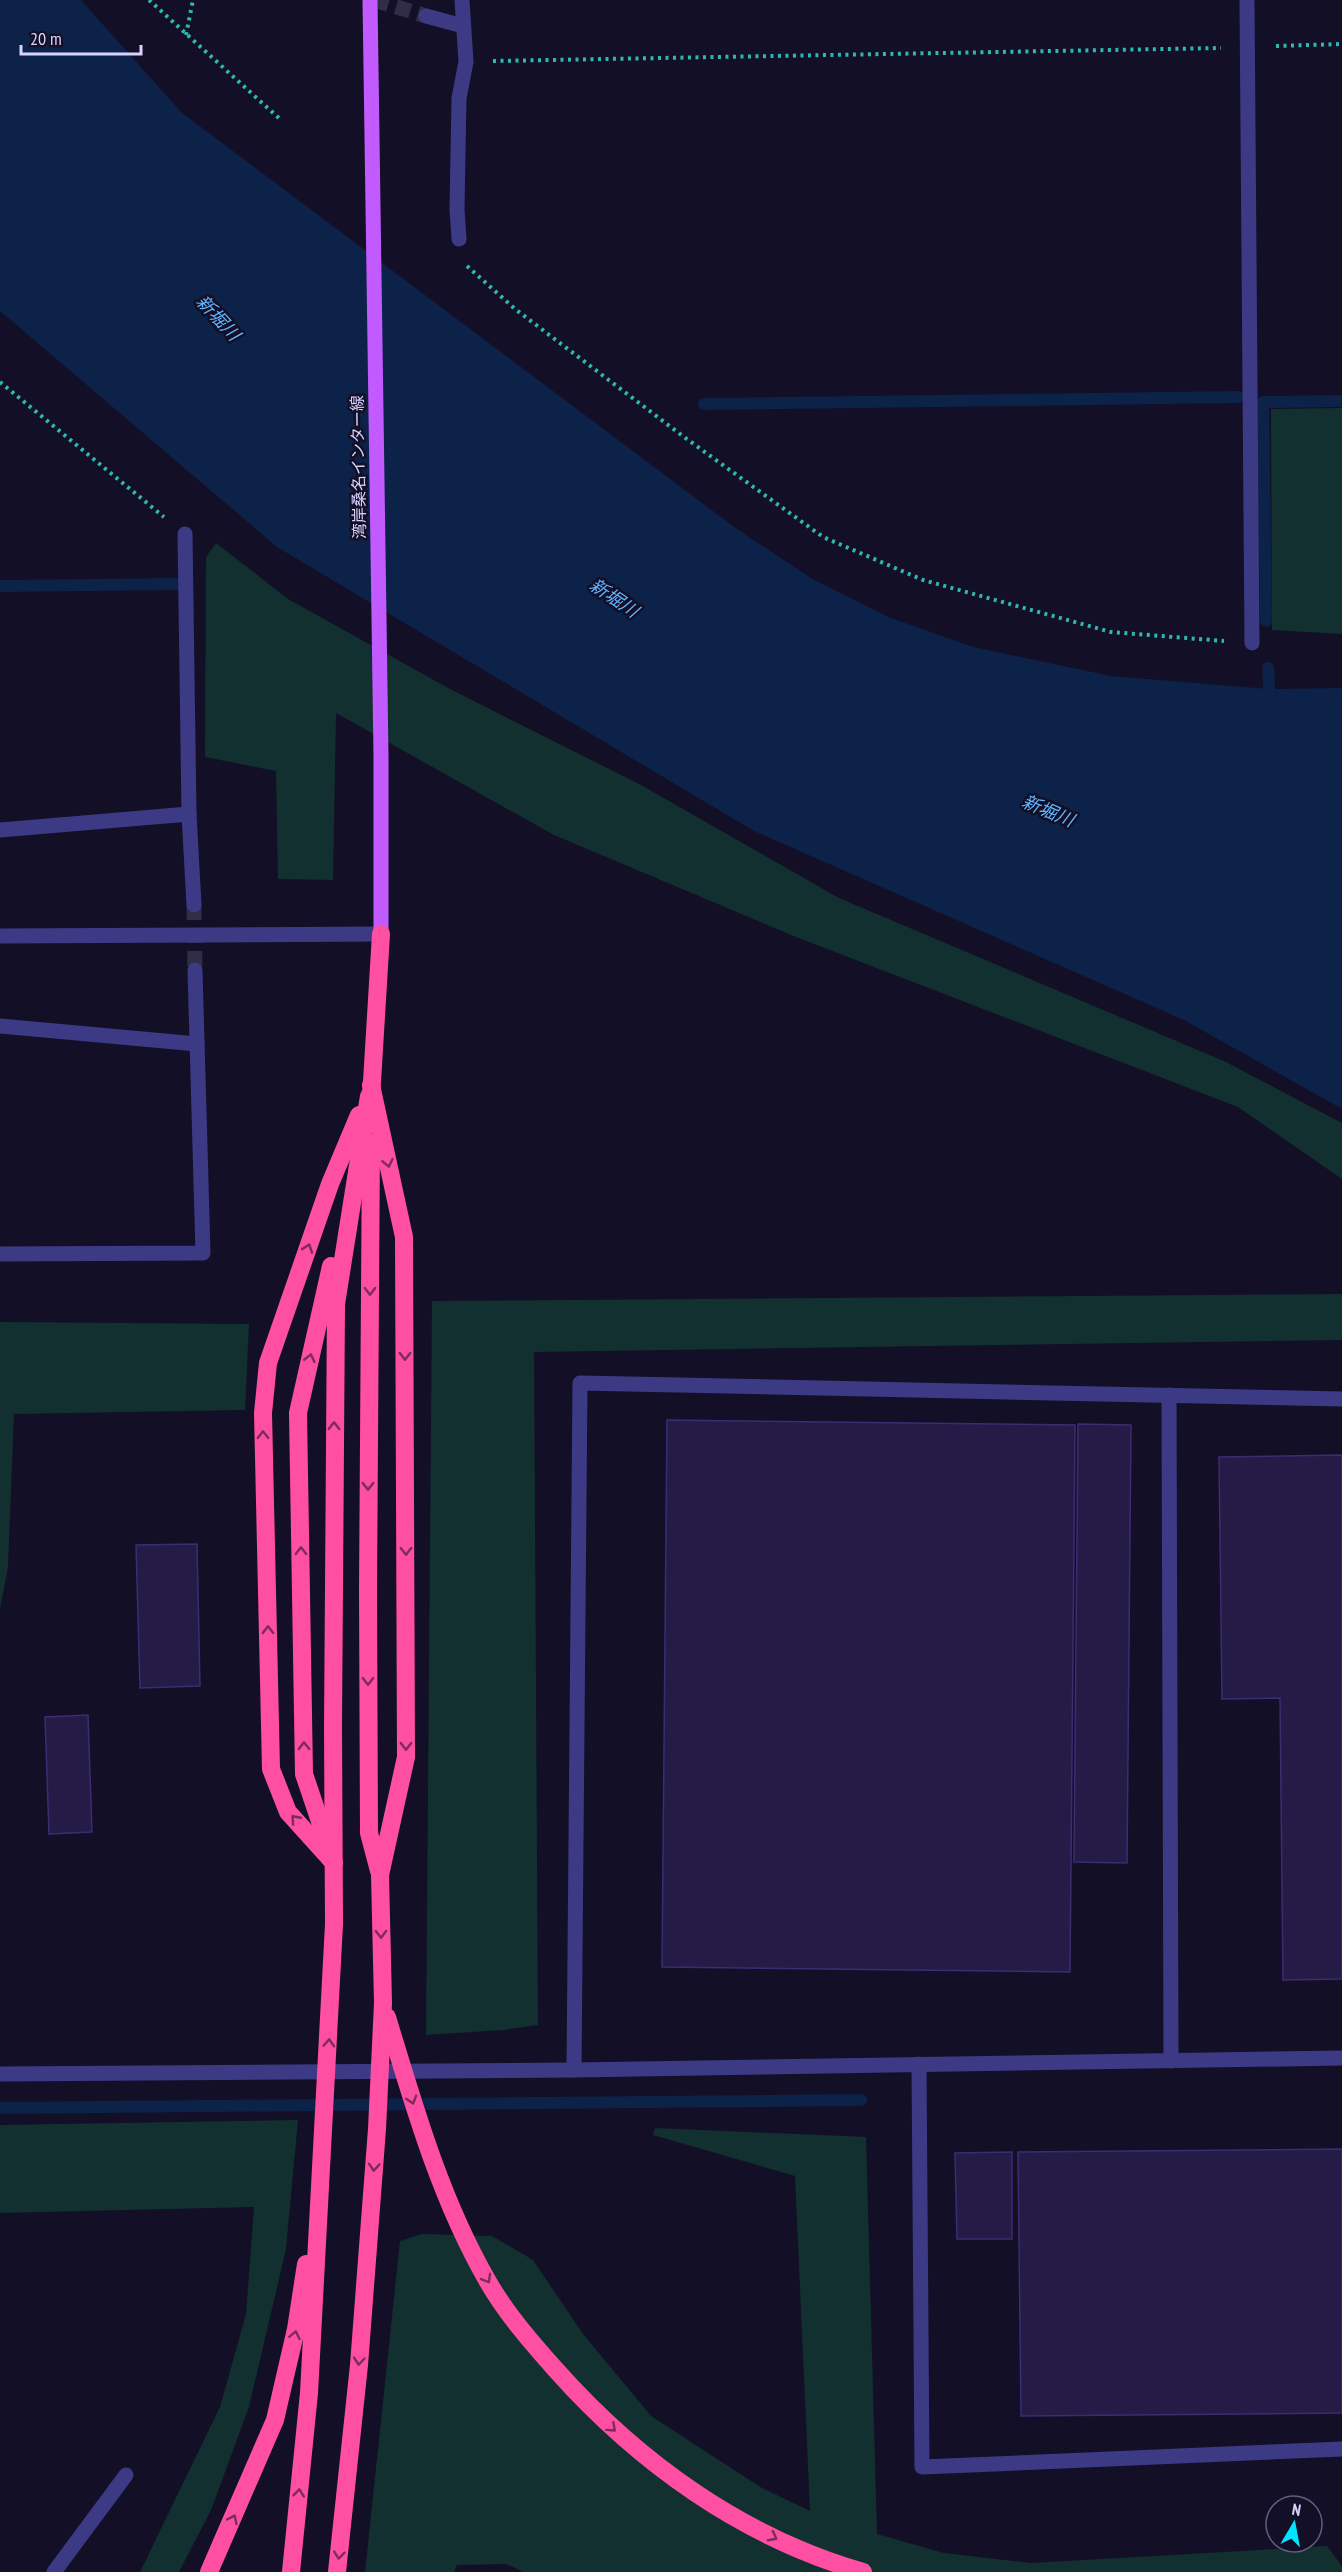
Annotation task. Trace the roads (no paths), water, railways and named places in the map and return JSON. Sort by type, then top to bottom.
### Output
[{"type":"highway","points":[[337,2572],[359,2365],[377,2129],[383,2004],[380,1875],[369,1833],[368,1590],[371,1085],[381,934]]},
{"type":"highway","points":[[291,2572],[309,2393],[334,1924],[336,1304],[371,1085]]},
{"type":"highway","points":[[334,1863],[304,1774],[298,1413],[371,1085]]},
{"type":"highway","points":[[334,1863],[288,1812],[271,1769],[263,1413],[268,1364],[330,1184],[371,1085]]},
{"type":"highway","points":[[371,1085],[404,1237],[406,1757],[380,1875]]},
{"type":"highway","points":[[383,2004],[421,2127],[452,2210],[488,2281],[533,2345],[588,2406],[638,2451],[712,2505],[780,2542],[863,2572]]},
{"type":"highway","points":[[208,2572],[275,2420],[297,2329],[324,2143]]},
{"type":"main road","name":"湾岸桑名インター線","points":[[370,0],[381,756],[381,934]]},
{"type":"street","points":[[459,239],[457,208],[459,98],[466,62],[462,0]]},
{"type":"street","points":[[1247,0],[1252,643]]},
{"type":"street","points":[[426,16],[463,26]]},
{"type":"street","points":[[185,534],[189,814],[194,904]]},
{"type":"street","points":[[0,830],[189,814]]},
{"type":"street","points":[[0,936],[381,934]]},
{"type":"street","points":[[0,1254],[203,1253],[195,970]]},
{"type":"street","points":[[0,1026],[197,1044]]},
{"type":"street","points":[[574,2070],[580,1383],[1342,1399]]},
{"type":"street","points":[[1168,1395],[1171,2061]]},
{"type":"street","points":[[0,2074],[574,2070],[1342,2058]]},
{"type":"street","points":[[919,2064],[922,2467],[1342,2449]]},
{"type":"street","points":[[54,2572],[126,2475]]},
{"type":"water","name":"新堀川","points":[[0,0],[81,0],[181,112],[737,529],[814,580],[891,618],[973,647],[1111,676],[1269,689],[1342,688],[1342,1109],[1184,1020],[754,831],[277,547],[0,311]]},
{"type":"waterway","points":[[704,404],[1238,397]]},
{"type":"waterway","points":[[1266,621],[1263,402],[1342,401]]},
{"type":"waterway","points":[[0,586],[179,584]]},
{"type":"waterway","points":[[1268,668],[1270,705]]},
{"type":"waterway","points":[[0,2108],[861,2100]]},
{"type":"tunnel","points":[[374,0],[426,16]]},
{"type":"tunnel","points":[[194,905],[195,970]]}]
